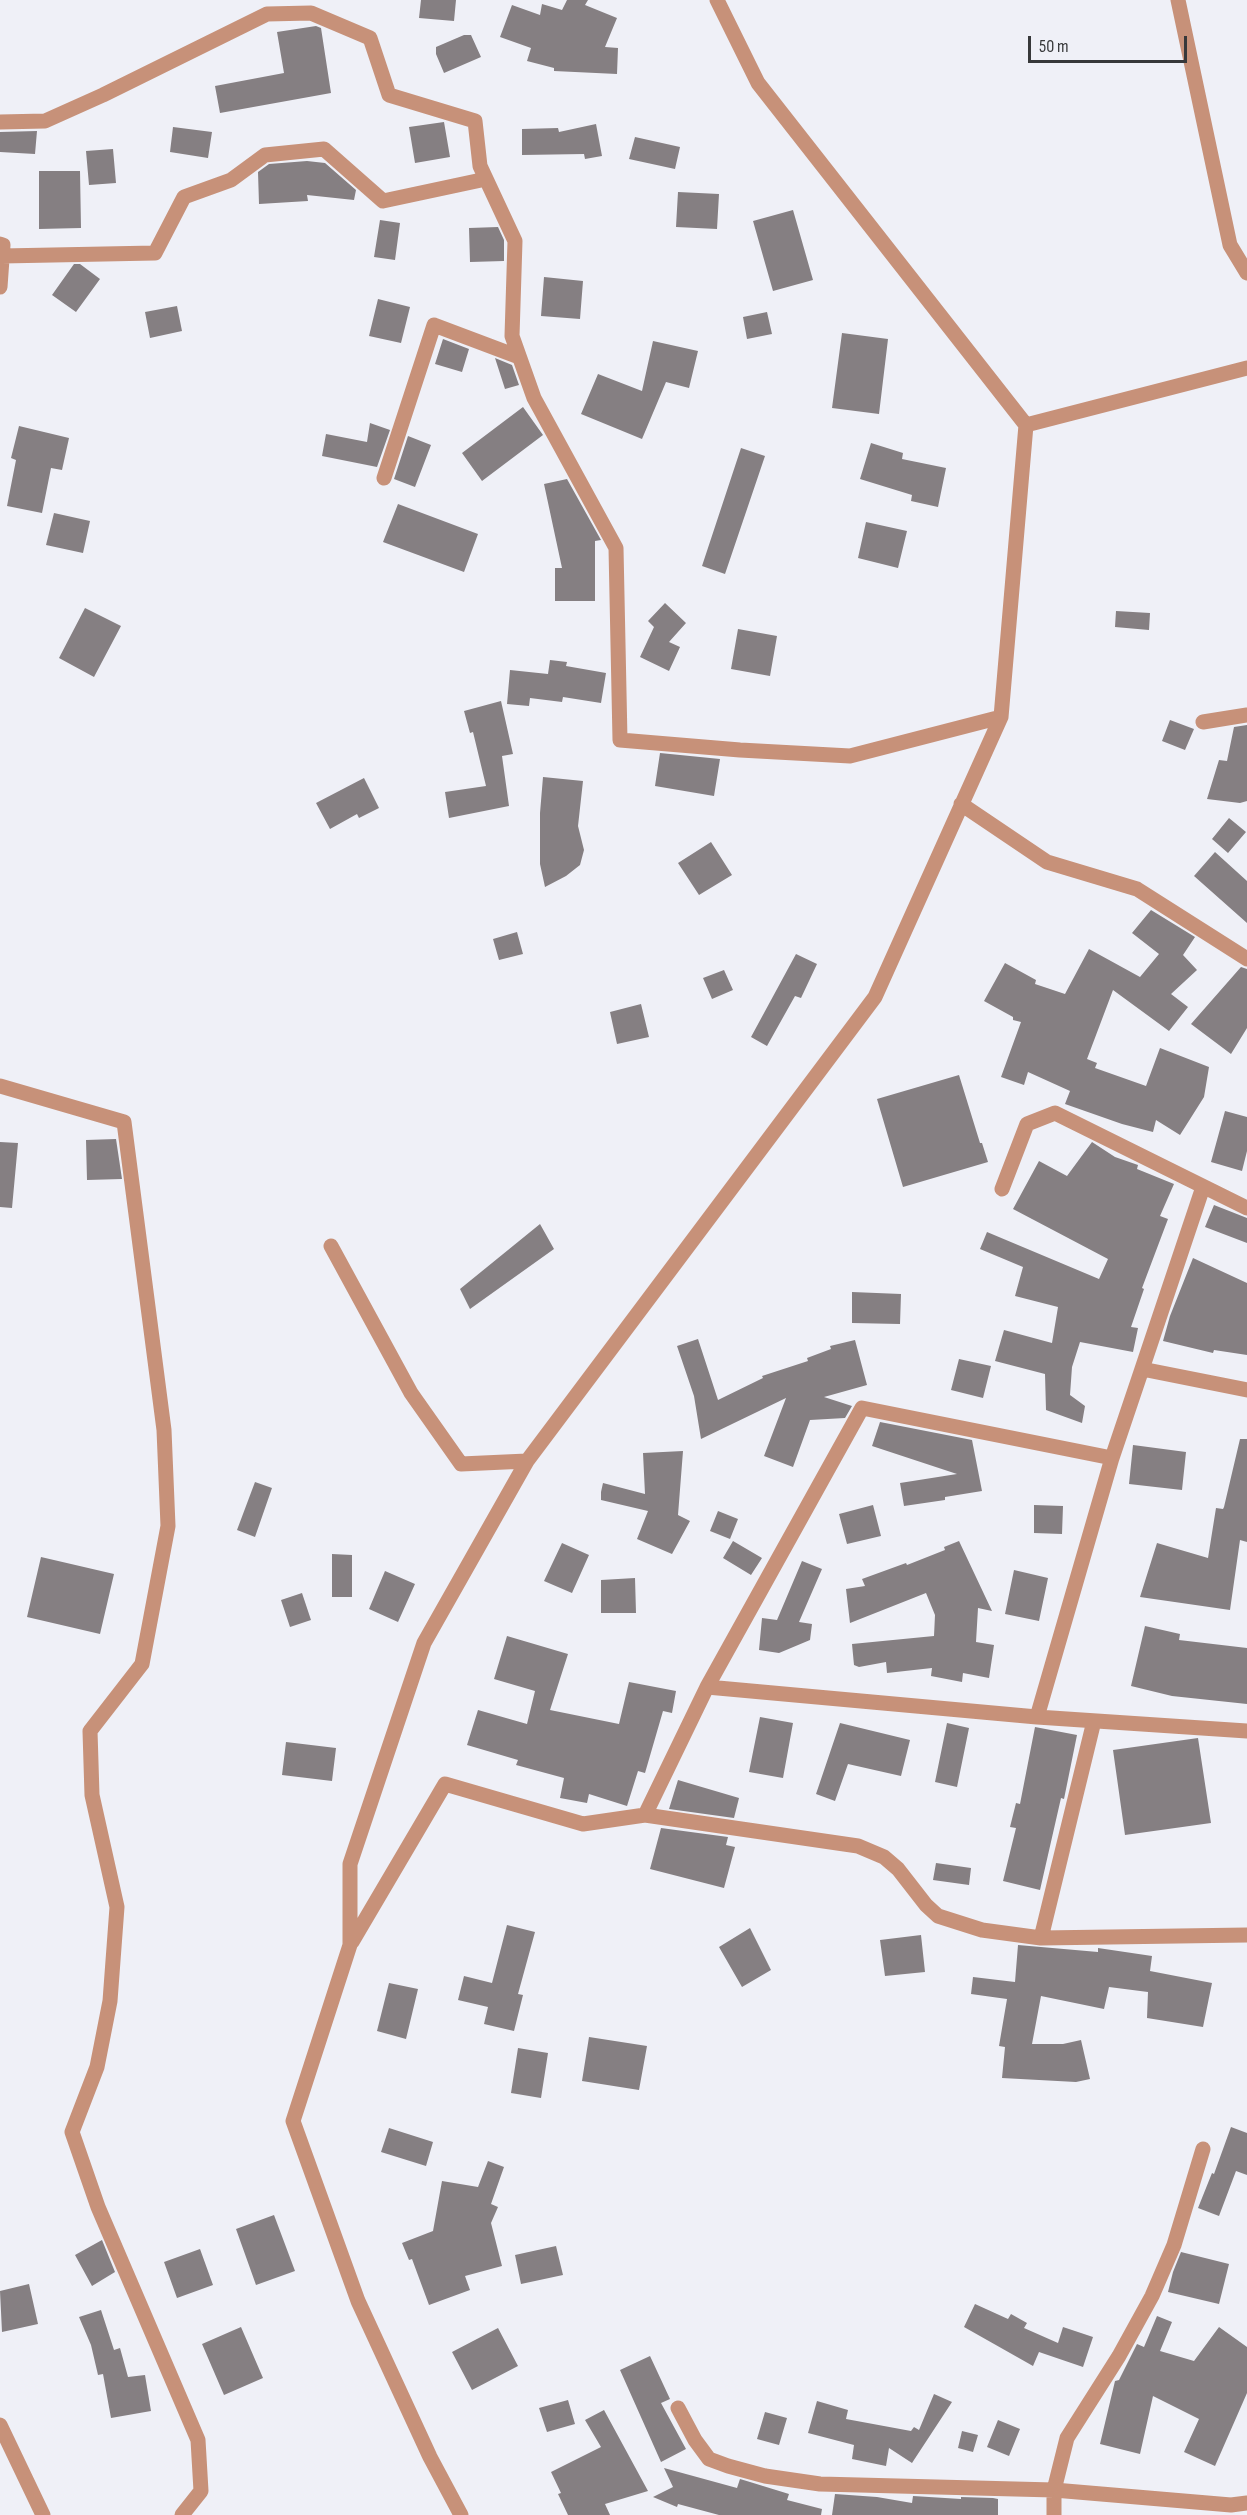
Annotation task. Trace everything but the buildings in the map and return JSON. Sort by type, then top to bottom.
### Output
[{"type":"street","points":[[350,1945],[350,1863],[424,1643],[527,1461],[875,997],[1001,717],[1026,425],[758,83],[717,0]]},
{"type":"street","points":[[1178,0],[1230,245],[1247,273]]},
{"type":"street","points":[[0,122],[45,121],[267,14],[310,13],[370,38],[389,95],[475,121],[480,166],[516,242],[512,336],[534,398],[616,548],[620,740],[850,756],[1001,717]]},
{"type":"street","points":[[0,287],[1,250],[155,253],[184,197],[231,180],[265,155],[324,149],[383,201],[486,179]]},
{"type":"street","points":[[384,478],[434,325],[519,357]]},
{"type":"street","points":[[1026,425],[1247,368]]},
{"type":"street","points":[[1203,722],[1247,715]]},
{"type":"street","points":[[961,804],[1047,862],[1137,889],[1247,959]]},
{"type":"street","points":[[0,1086],[124,1122],[164,1430],[168,1526],[142,1664],[90,1731],[92,1795],[117,1907],[110,2001],[97,2067],[72,2132],[98,2207],[198,2440],[201,2491],[182,2515]]},
{"type":"street","points":[[1002,1189],[1027,1124],[1055,1113],[1247,1208]]},
{"type":"street","points":[[1036,1717],[1112,1458],[1203,1187]]},
{"type":"street","points":[[331,1246],[411,1393],[461,1464],[527,1461]]},
{"type":"street","points":[[1142,1369],[1247,1390]]},
{"type":"street","points":[[645,1815],[707,1687],[862,1408],[1112,1458]]},
{"type":"street","points":[[707,1687],[1036,1717],[1247,1731]]},
{"type":"street","points":[[1041,1938],[1094,1721]]},
{"type":"street","points":[[461,2515],[430,2457],[358,2301],[293,2121],[350,1945],[445,1784],[583,1824],[645,1815],[858,1846],[884,1857],[898,1869],[926,1905],[938,1916],[982,1930],[1041,1938],[1247,1935]]},
{"type":"street","points":[[1054,2515],[1053,2490],[1067,2438],[1119,2356],[1152,2296],[1174,2245],[1203,2149]]},
{"type":"street","points":[[678,2408],[695,2440],[709,2459],[765,2476],[820,2484],[1053,2490],[1231,2505],[1247,2503]]},
{"type":"street","points":[[0,2428],[43,2515]]}]
